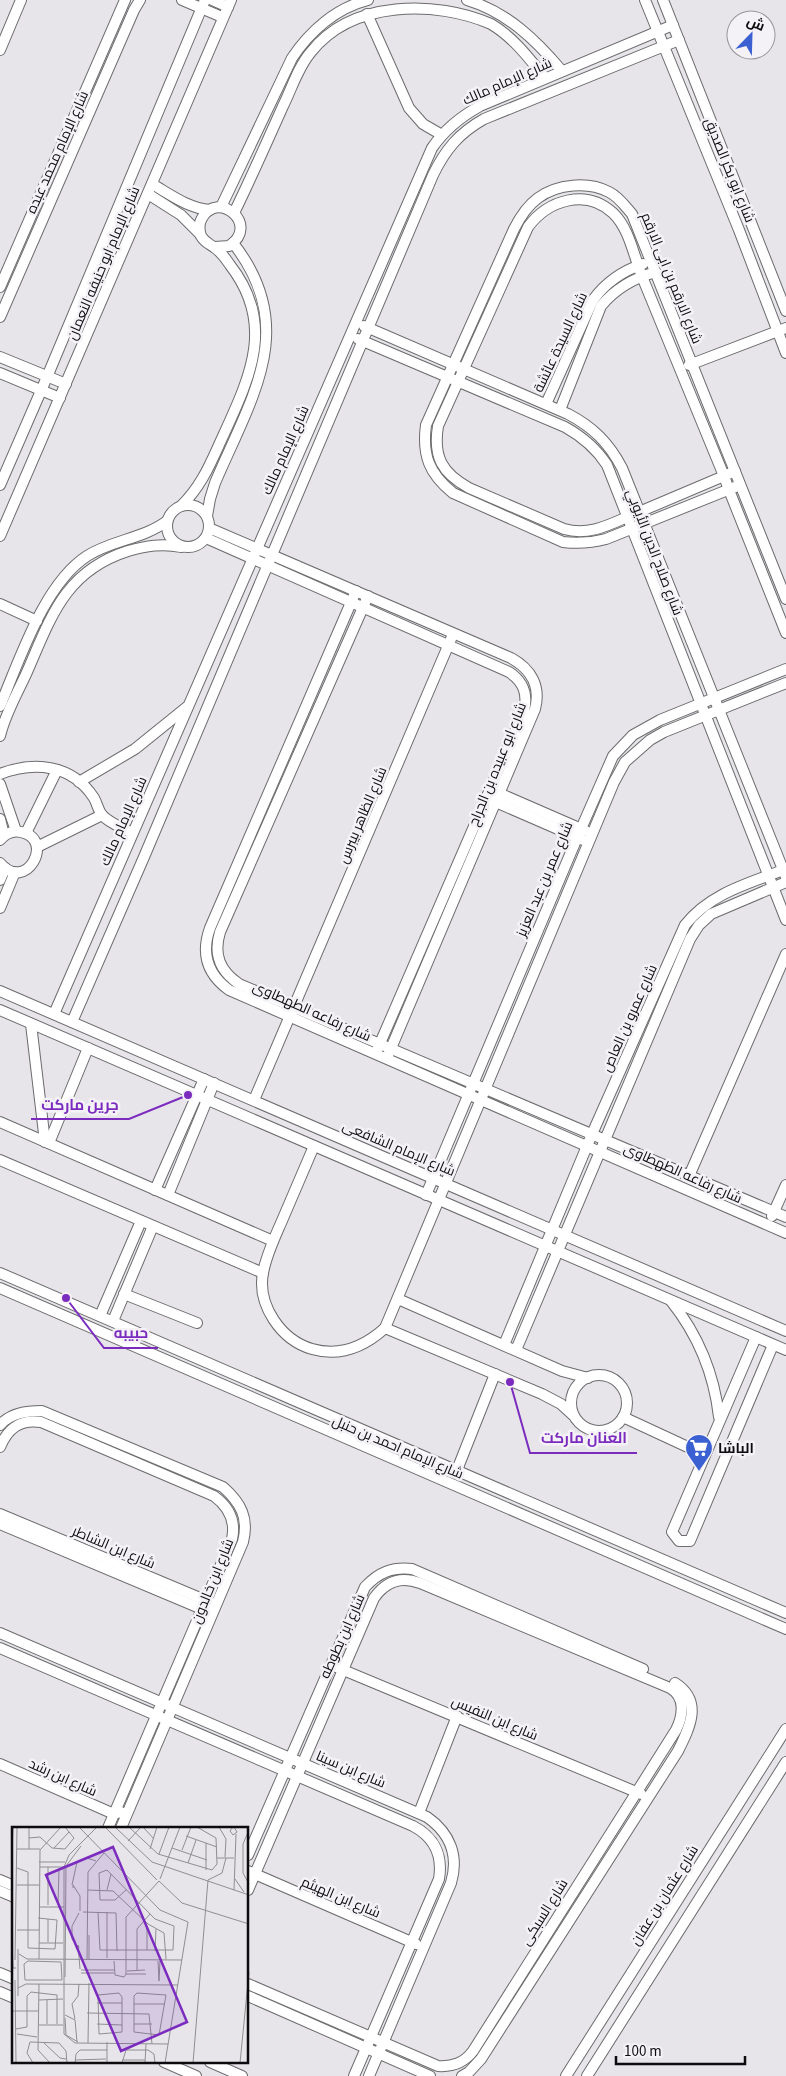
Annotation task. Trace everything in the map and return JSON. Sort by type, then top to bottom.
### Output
[{"type":"street","points":[[0,50],[21,0]]},
{"type":"street","name":"شارع الإمام محمد عبده","points":[[0,287],[125,0]]},
{"type":"street","name":"شارع الإمام محمد عبده","points":[[0,317],[140,0]]},
{"type":"street","points":[[182,0],[203,4],[222,18]]},
{"type":"street","points":[[212,0],[229,3]]},
{"type":"street","points":[[221,207],[292,58],[302,42],[323,23],[365,0]]},
{"type":"street","points":[[467,0],[489,8],[525,32],[562,71]]},
{"type":"street","name":"شارع ابو بكر الصديق","points":[[644,0],[782,330],[786,353]]},
{"type":"street","name":"شارع ابو بكر الصديق","points":[[663,0],[786,311]]},
{"type":"street","name":"شارع الإمام ابو حنيفه النعمان","points":[[0,536],[229,3]]},
{"type":"street","name":"شارع الإمام ابو حنيفه النعمان","points":[[0,484],[42,390],[203,4]]},
{"type":"street","points":[[234,213],[303,64],[315,47],[330,33],[342,25],[367,14],[411,4],[434,4],[465,13],[490,24],[506,34],[545,78]]},
{"type":"street","points":[[367,14],[409,108],[423,124],[442,135]]},
{"type":"street","name":"شارع الإمام مالك","points":[[54,1014],[426,158],[442,135],[462,116],[480,106],[673,25]]},
{"type":"street","name":"شارع الإمام مالك","points":[[72,1022],[433,175],[445,152],[462,133],[484,120],[679,40]]},
{"type":"street","name":"شارع الارقم بن ابى الارقم","points":[[740,486],[592,543],[578,544],[563,542],[453,493],[441,483],[426,456],[424,440],[426,425],[520,218],[537,198],[564,187],[590,185],[610,192],[632,214],[786,599]]},
{"type":"street","points":[[42,189],[54,194]]},
{"type":"street","points":[[150,189],[197,208],[210,210],[221,207],[234,213],[238,218],[240,229],[237,239],[233,244],[224,248],[215,248]]},
{"type":"street","points":[[0,706],[37,621],[54,589],[75,564],[88,555],[142,535],[167,521],[172,512],[194,493],[204,478],[243,394],[253,365],[255,351],[254,322],[247,295],[234,269],[215,248],[206,243],[200,234],[150,189]]},
{"type":"street","name":"شارع الارقم بن ابى الارقم","points":[[735,472],[724,476],[640,512],[626,517],[599,529],[574,532],[454,480],[443,467],[437,454],[438,426],[528,227],[534,218],[552,205],[578,198],[592,200],[604,206],[614,214],[622,225],[681,368],[724,476],[729,490],[786,633]]},
{"type":"street","points":[[200,234],[202,218],[210,210]]},
{"type":"street","points":[[208,533],[207,516],[215,483],[261,376],[267,348],[266,320],[260,292],[249,266],[233,244]]},
{"type":"street","points":[[500,259],[511,264]]},
{"type":"street","name":"شارع السيدة عائشة","points":[[546,404],[593,300],[617,276],[651,262]]},
{"type":"street","name":"شارع السيدة عائشة","points":[[560,410],[601,306],[616,290],[642,276],[656,272]]},
{"type":"street","name":"شارع صلاح الدين الأيوبي","points":[[356,322],[560,410],[582,421],[606,441],[622,468],[713,698],[785,872]]},
{"type":"street","points":[[681,368],[782,330]]},
{"type":"street","name":"شارع صلاح الدين الأيوبي","points":[[350,336],[565,427],[593,446],[607,466],[786,920]]},
{"type":"street","points":[[0,357],[66,384]]},
{"type":"street","points":[[0,373],[60,398]]},
{"type":"street","points":[[181,506],[196,506],[207,516]]},
{"type":"street","points":[[167,521],[169,536],[181,547]]},
{"type":"street","points":[[208,533],[255,554]]},
{"type":"street","points":[[0,736],[47,627],[64,596],[78,578],[99,564],[128,551],[157,544],[192,547],[208,533]]},
{"type":"street","name":"شارع ابو عبيده بن الجراح","points":[[255,554],[272,555],[454,633],[521,664],[531,676],[537,690],[538,699],[535,709],[387,1059]]},
{"type":"street","name":"شارع ابو عبيده بن الجراح","points":[[255,554],[268,565],[510,672],[518,678],[524,688],[527,700],[524,711],[376,1054]]},
{"type":"street","name":"شارع رفاعه الطهطاوى","points":[[356,591],[210,928],[206,940],[205,954],[210,969],[218,982],[229,990],[391,1048],[786,1217]]},
{"type":"street","name":"شارع رفاعه الطهطاوى","points":[[368,596],[220,932],[216,954],[220,967],[228,977],[239,984],[376,1054],[783,1231]]},
{"type":"street","points":[[0,604],[37,621]]},
{"type":"street","name":"شارع الظاهر بيبرس","points":[[254,1100],[454,633]]},
{"type":"street","name":"شارع عمر بن عبد العزيز","points":[[426,1194],[579,833],[605,774],[622,745],[646,727],[700,703],[786,669]]},
{"type":"street","name":"شارع عمر بن عبد العزيز","points":[[384,1328],[398,1299],[589,838],[625,762],[650,740],[704,715],[786,683]]},
{"type":"street","points":[[79,782],[135,749],[189,706]]},
{"type":"street","points":[[0,774],[17,768],[38,766],[57,770],[79,782],[93,797],[102,815],[132,833]]},
{"type":"street","points":[[0,819],[2,838],[21,832],[57,770]]},
{"type":"street","points":[[0,784],[21,832],[32,838],[37,847],[36,858],[30,867],[20,872],[6,867]]},
{"type":"street","points":[[269,792],[280,797]]},
{"type":"street","points":[[487,793],[589,838]]},
{"type":"street","points":[[37,847],[102,815]]},
{"type":"street","points":[[0,880],[6,867]]},
{"type":"street","points":[[0,908],[6,867]]},
{"type":"street","name":"شارع عمرو بن العاص","points":[[504,1345],[592,1134],[685,925],[693,914],[714,898],[768,876],[785,872]]},
{"type":"street","name":"شارع عمرو بن العاص","points":[[516,1350],[690,939],[699,925],[711,914],[786,882]]},
{"type":"street","points":[[689,1176],[786,954]]},
{"type":"street","name":"شارع الإمام الشافعى","points":[[0,991],[786,1331]]},
{"type":"street","points":[[0,1010],[786,1350]]},
{"type":"street","points":[[31,1024],[47,1142]]},
{"type":"street","points":[[47,1142],[88,1048]]},
{"type":"street","points":[[155,1190],[204,1079]]},
{"type":"street","points":[[168,1195],[214,1083]]},
{"type":"street","points":[[0,1122],[274,1241]]},
{"type":"street","points":[[314,1146],[274,1241],[263,1273],[262,1289],[266,1305],[273,1320],[289,1337],[311,1349],[326,1352],[343,1351],[358,1347],[373,1339],[384,1328],[552,1399],[573,1415],[583,1426],[598,1431],[612,1428],[623,1418],[627,1401],[620,1385],[613,1379],[605,1376],[588,1378],[562,1371],[398,1299]]},
{"type":"street","points":[[0,1160],[263,1273]]},
{"type":"street","points":[[768,1225],[786,1185]]},
{"type":"street","points":[[783,1231],[786,1217]]},
{"type":"street","points":[[100,1316],[141,1221]]},
{"type":"street","points":[[112,1322],[153,1226]]},
{"type":"street","name":"شارع الإمام احمد بن حنبل","points":[[0,1273],[786,1613]]},
{"type":"street","name":"شارع الإمام احمد بن حنبل","points":[[0,1288],[674,1579],[786,1630]]},
{"type":"street","points":[[124,1294],[197,1323]]},
{"type":"street","points":[[669,1299],[695,1335],[705,1355],[712,1376],[719,1420]]},
{"type":"street","points":[[756,1337],[672,1532],[679,1541],[690,1541],[774,1345]]},
{"type":"street","points":[[150,1354],[156,1340]]},
{"type":"street","points":[[456,1470],[495,1374]]},
{"type":"street","points":[[573,1415],[571,1404],[573,1393],[578,1384],[588,1378]]},
{"type":"street","name":"شارع ابن خالدون","points":[[0,1425],[16,1414],[28,1411],[42,1411],[96,1440],[214,1496],[227,1507],[233,1523],[234,1531],[204,1605],[108,1827]]},
{"type":"street","points":[[623,1418],[705,1455]]},
{"type":"street","name":"شارع ابن خالدون","points":[[0,1447],[8,1431],[15,1426],[32,1420],[41,1422],[96,1440],[223,1488],[238,1502],[246,1522],[246,1532],[215,1610],[122,1826]]},
{"type":"street","points":[[337,1435],[344,1422]]},
{"type":"street","name":"شارع ابن الشاطر","points":[[0,1514],[56,1543]]},
{"type":"street","name":"شارع ابن الشاطر","points":[[0,1524],[56,1543],[215,1610]]},
{"type":"street","points":[[656,1572],[661,1559]]},
{"type":"street","points":[[674,1579],[679,1566]]},
{"type":"street","name":"شارع ابن بطوطه","points":[[249,1853],[289,1757],[365,1587],[374,1577],[386,1571],[398,1568],[418,1571],[670,1688],[685,1699]]},
{"type":"street","name":"شارع ابن بطوطه","points":[[251,1872],[374,1598],[380,1589],[389,1582],[399,1579],[410,1580],[545,1631]]},
{"type":"street","name":"شارع ابن سينا","points":[[0,1633],[418,1813],[427,1817],[442,1829],[452,1846],[455,1864],[451,1883],[369,2076]]},
{"type":"street","name":"شارع ابن سينا","points":[[0,1648],[413,1826],[430,1838],[440,1857],[439,1879],[354,2076]]},
{"type":"street","name":"شارع ابن النفيس","points":[[330,1665],[457,1716],[648,1797]]},
{"type":"street","name":"شارع السبكى","points":[[384,2043],[438,2066],[454,2065],[468,2058],[679,1723],[685,1699]]},
{"type":"street","name":"شارع السبكى","points":[[462,2076],[482,2059],[678,1750],[690,1727],[692,1713],[685,1699]]},
{"type":"street","points":[[418,1813],[457,1716]]},
{"type":"street","name":"شارع عثمان بن عفان","points":[[566,2076],[786,1729]]},
{"type":"street","points":[[587,2076],[786,1762]]},
{"type":"street","name":"شارع ابن رشد","points":[[0,1764],[114,1814],[121,1812],[128,1814]]},
{"type":"street","name":"شارع ابن رشد","points":[[114,1814],[122,1826]]},
{"type":"street","name":"شارع ابن الهيثم","points":[[251,1872],[424,1947]]},
{"type":"street","points":[[0,1880],[12,1885]]},
{"type":"street","points":[[0,1891],[12,1896]]},
{"type":"street","points":[[0,1973],[12,1978]]},
{"type":"street","points":[[249,1984],[384,2043]]},
{"type":"street","points":[[0,1992],[12,1997]]},
{"type":"street","points":[[249,1996],[430,2076]]},
{"type":"street","points":[[169,2064],[196,2076]]},
{"type":"street","points":[[215,2064],[242,2076]]},
{"type":"place","name":"جرين ماركت","points":[[188,1095]]},
{"type":"place","name":"حبيبه","points":[[66,1298]]},
{"type":"place","name":"العنان ماركت","points":[[510,1382]]},
{"type":"place","name":"الباشا","points":[[699,1472]]}]
